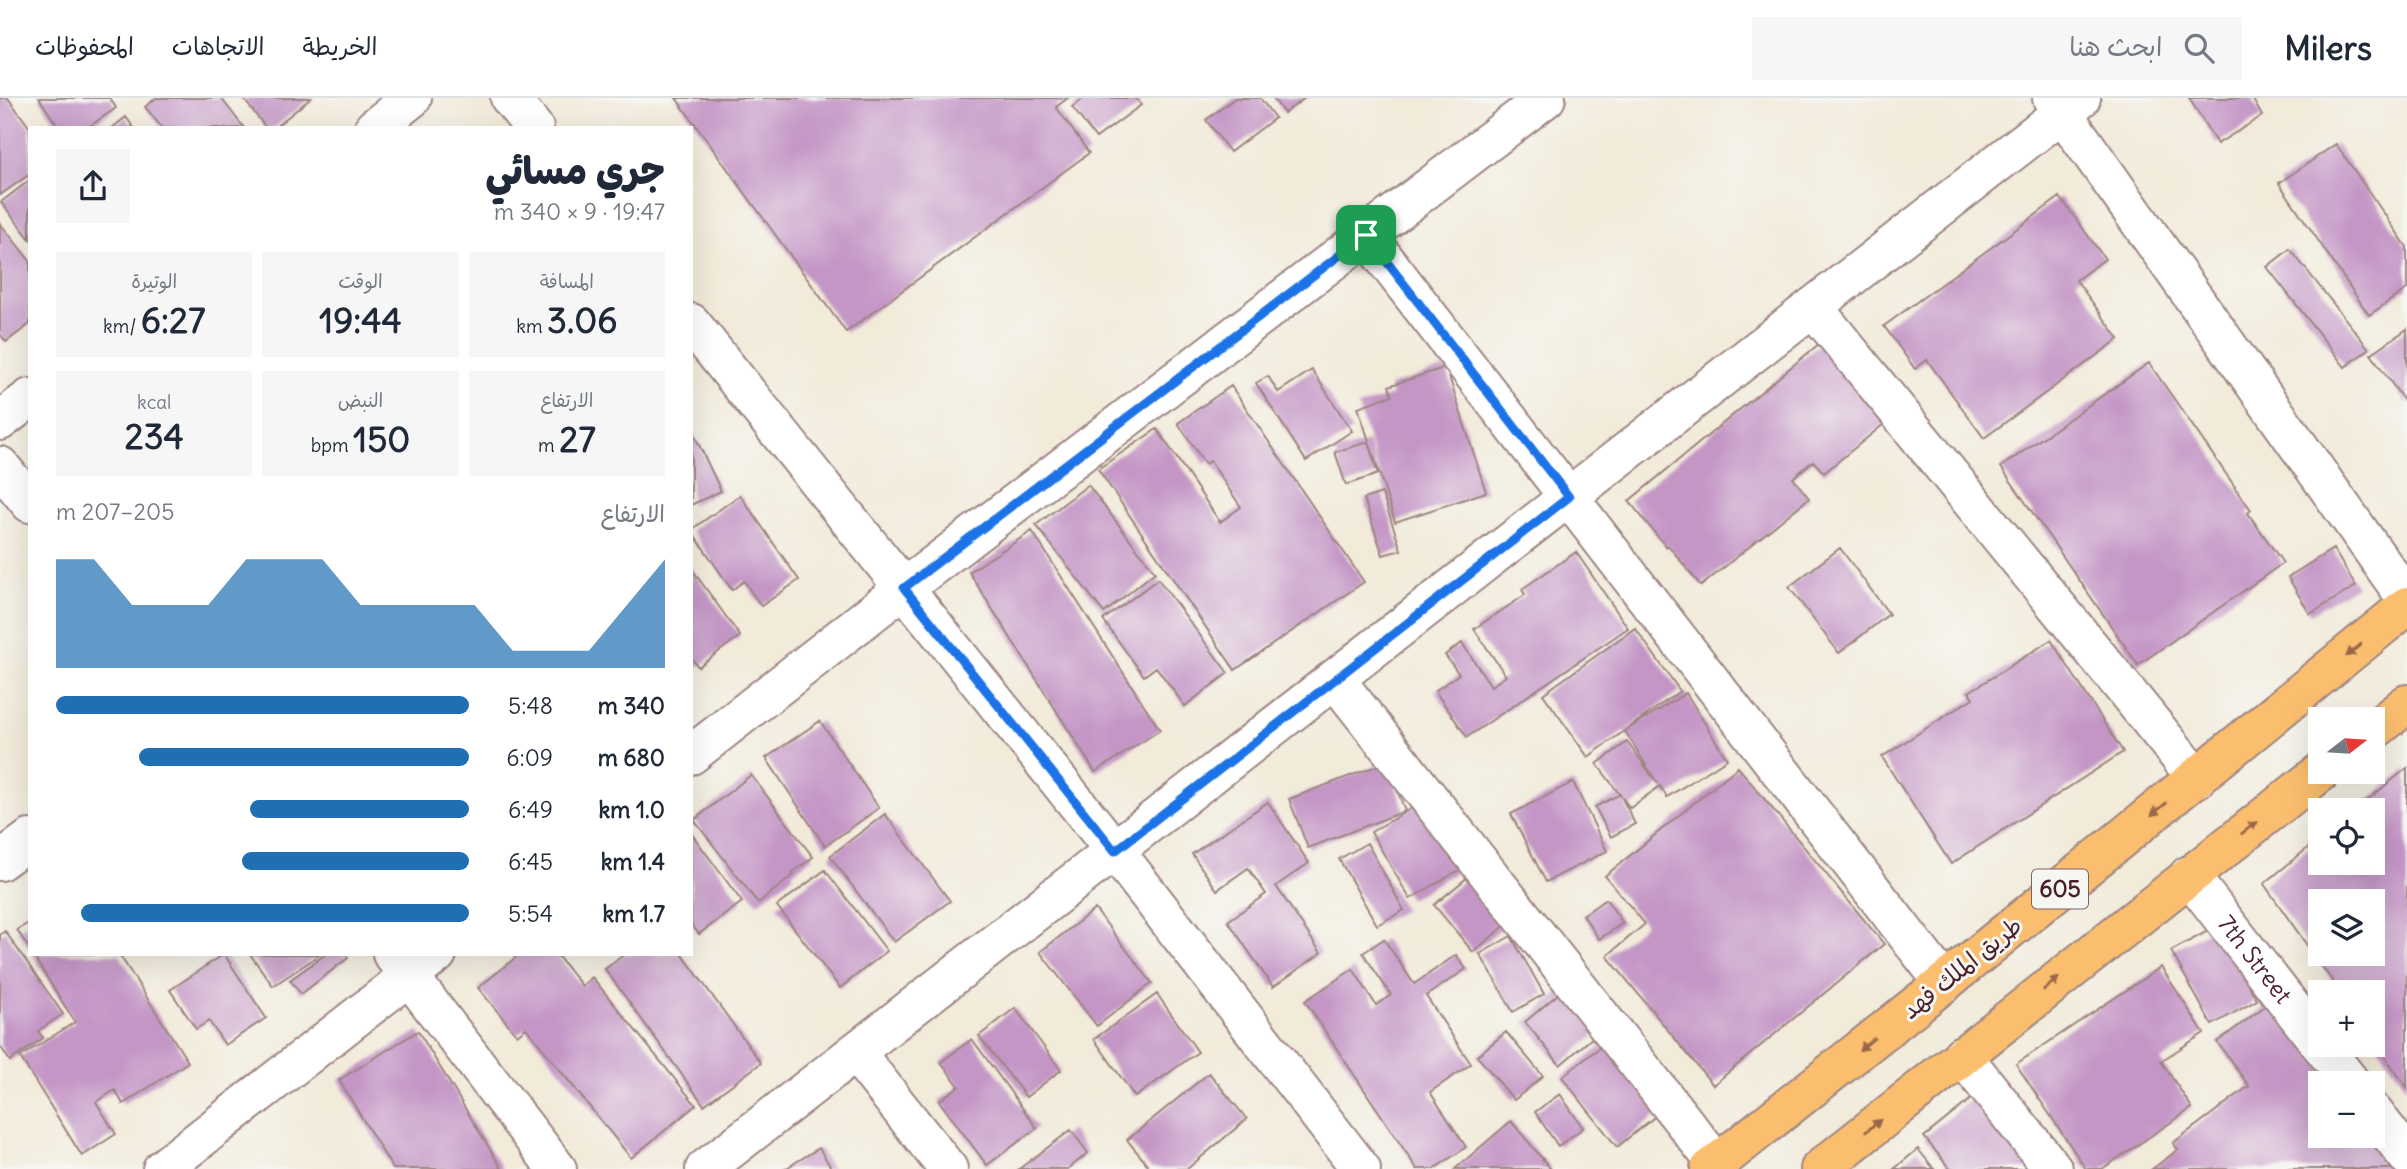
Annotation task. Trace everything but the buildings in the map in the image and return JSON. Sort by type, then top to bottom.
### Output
[{"type":"highway","name":"طريق الملك فهد","points":[[1714,1166],[1944,983],[2407,606]]},
{"type":"highway","name":"605","points":[[1820,1169],[2308,782]]},
{"type":"street","points":[[377,126],[412,98]]},
{"type":"street","points":[[510,98],[532,126]]},
{"type":"street","points":[[693,753],[904,588],[1546,98]]},
{"type":"street","points":[[705,1169],[1813,307],[2065,103],[2407,599]]},
{"type":"street","points":[[1366,235],[1944,983]]},
{"type":"street","points":[[1813,307],[2197,778]]},
{"type":"street","points":[[696,339],[904,588],[1115,851],[1361,1169]]},
{"type":"street","points":[[0,421],[28,400]]},
{"type":"street","points":[[0,466],[28,501]]},
{"type":"street","points":[[1335,679],[1714,1166]]},
{"type":"street","points":[[0,861],[28,840]]},
{"type":"street","name":"7th Street","points":[[2189,875],[2308,1027]]},
{"type":"street","points":[[162,1169],[413,961],[557,1169]]},
{"type":"street","points":[[856,1053],[948,1169]]},
{"type":"street","points":[[1962,1055],[2053,1169]]},
{"type":"street","name":"7th Street","points":[[2331,1057],[2342,1071]]},
{"type":"street","points":[[2385,1128],[2407,1156]]},
{"type":"route","points":[[1366,235],[1569,497],[1115,851],[904,588],[1366,235]]}]
